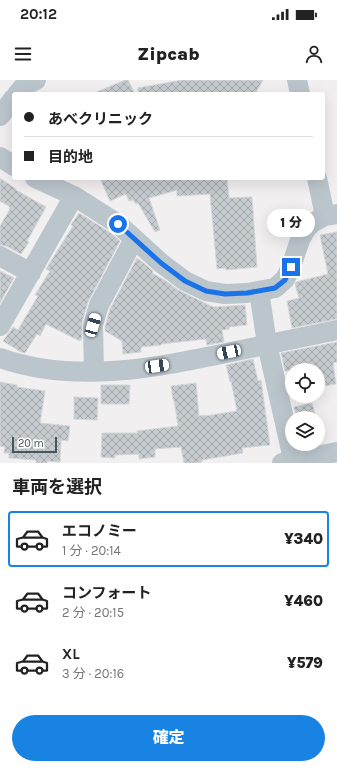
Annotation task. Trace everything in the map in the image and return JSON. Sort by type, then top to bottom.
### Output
[{"type":"street","points":[[19,92],[24,86],[36,80]]},
{"type":"street","points":[[297,80],[300,92]]},
{"type":"street","points":[[0,116],[12,101]]},
{"type":"street","points":[[0,157],[12,165]]},
{"type":"street","points":[[39,180],[74,196],[118,224],[161,263],[185,281],[206,291],[225,294],[275,288],[285,280],[300,240],[306,229],[312,223],[331,215],[318,180]]},
{"type":"street","points":[[0,326],[74,196]]},
{"type":"street","points":[[94,372],[93,325],[95,318],[99,305],[134,239]]},
{"type":"street","points":[[0,256],[31,272]]},
{"type":"street","points":[[259,291],[267,344],[289,462],[337,452]]},
{"type":"street","points":[[0,358],[15,363],[63,372],[118,371],[183,362],[337,330]]},
{"type":"building","points":[[128,80],[134,92],[97,92]]},
{"type":"building","points":[[182,80],[263,80],[256,92],[138,92],[138,88]]},
{"type":"building","points":[[0,178],[16,190],[46,207],[27,241],[29,242],[21,254],[6,246],[0,245],[0,226],[10,207],[0,201]]},
{"type":"building","points":[[101,180],[227,180],[229,198],[252,197],[257,267],[226,270],[225,268],[217,269],[210,194],[177,196],[177,190],[149,198],[160,230],[155,232],[138,203],[136,204],[133,200],[129,201],[126,194],[110,201]]},
{"type":"building","points":[[79,213],[111,233],[120,241],[88,302],[82,322],[82,338],[80,341],[46,324],[40,336],[37,334],[25,353],[21,352],[3,341],[13,327],[18,330],[38,296],[35,295],[50,271],[46,269],[73,226],[71,225]]},
{"type":"building","points":[[337,232],[337,319],[292,328],[287,301],[299,298],[295,284],[296,282],[328,274],[320,235]]},
{"type":"building","points":[[137,258],[153,271],[152,273],[178,290],[213,307],[245,305],[247,325],[229,327],[229,329],[222,330],[224,342],[207,345],[206,339],[161,344],[141,347],[141,352],[123,354],[122,341],[105,331],[105,327],[110,309]]},
{"type":"building","points":[[0,271],[14,278],[0,303]]},
{"type":"building","points":[[337,342],[337,362],[333,363],[336,384],[325,386],[325,363],[285,363],[285,371],[281,353]]},
{"type":"building","points":[[253,359],[258,381],[261,380],[270,445],[242,448],[243,453],[202,460],[202,462],[195,463],[184,463],[181,447],[155,449],[155,457],[139,459],[139,454],[115,455],[115,458],[101,457],[102,433],[138,433],[137,431],[178,426],[171,386],[196,383],[199,416],[237,411],[226,365]]},
{"type":"building","points":[[0,382],[17,385],[17,387],[45,391],[40,423],[70,426],[68,441],[61,440],[60,462],[47,461],[47,463],[36,463],[36,460],[9,458],[9,453],[4,453],[5,447],[0,446]]},
{"type":"building","points":[[101,385],[130,385],[129,404],[101,404]]},
{"type":"building","points":[[74,397],[98,398],[97,420],[74,419]]},
{"type":"building","points":[[312,403],[314,411],[295,411],[294,407]]},
{"type":"route","points":[[118,224],[161,263],[185,281],[206,291],[225,294],[247,293],[275,288],[285,280],[291,267]]}]
